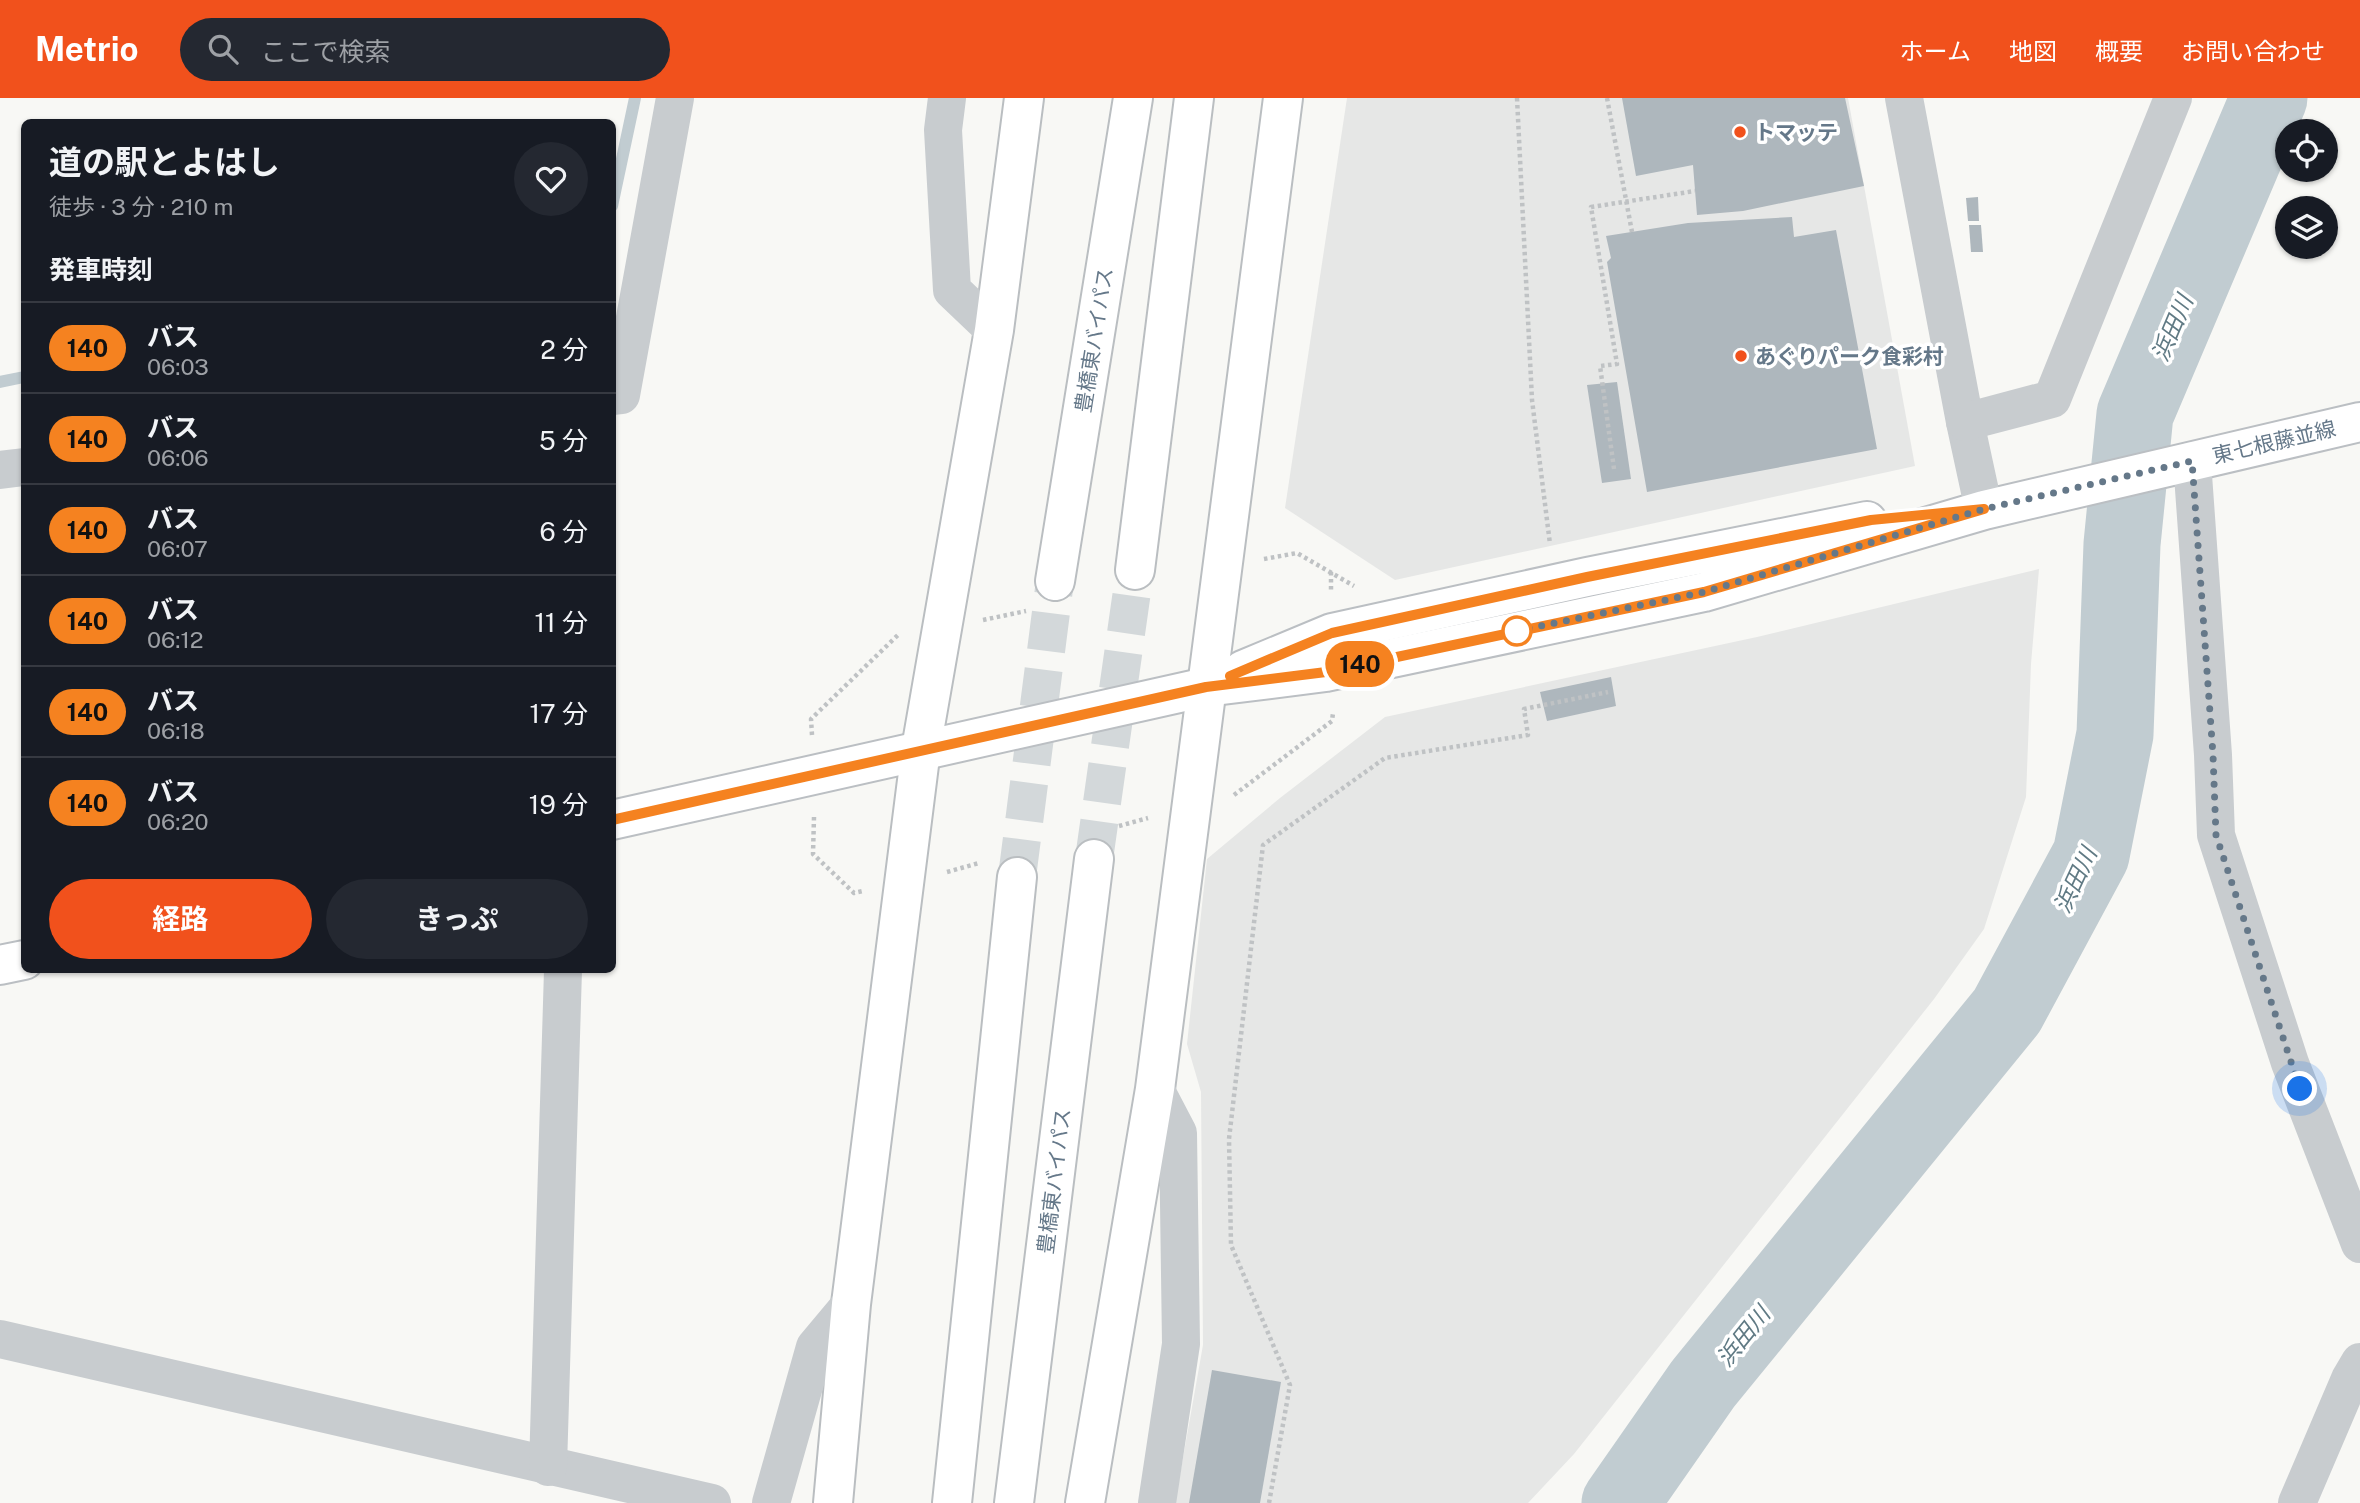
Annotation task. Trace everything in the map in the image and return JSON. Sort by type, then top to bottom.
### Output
[{"type":"main road","points":[[833,1503],[851,1304],[921,749],[994,330],[1024,98]]},
{"type":"main road","name":"豊橋東バイパス","points":[[1055,581],[1133,98]]},
{"type":"main road","points":[[1135,570],[1194,98]]},
{"type":"main road","points":[[1084,1503],[1155,1089],[1283,98]]},
{"type":"main road","name":"東七根藤並線","points":[[616,819],[1206,687],[1332,633],[1587,577],[1871,520],[1984,509],[2360,422]]},
{"type":"main road","name":"豊橋東バイパス","points":[[1014,1503],[1094,859]]},
{"type":"main road","points":[[952,1503],[1017,877]]},
{"type":"main road","points":[[0,965],[21,961]]},
{"type":"street","points":[[616,396],[621,395],[676,98]]},
{"type":"street","points":[[947,98],[943,130],[952,290],[994,330]]},
{"type":"street","points":[[1904,98],[1984,509]]},
{"type":"street","points":[[1965,422],[2052,399],[2173,98]]},
{"type":"street","points":[[2192,461],[2213,755],[2216,835],[2290,1063],[2360,1244]]},
{"type":"street","points":[[0,470],[21,467]]},
{"type":"street","points":[[548,1467],[563,973]]},
{"type":"street","points":[[1155,1089],[1178,1133],[1181,1344],[1157,1503]]},
{"type":"street","points":[[771,1503],[815,1347],[851,1304]]},
{"type":"street","points":[[0,1339],[712,1503]]},
{"type":"street","points":[[2297,1503],[2350,1379],[2360,1362]]},
{"type":"path","points":[[1517,98],[1532,400],[1550,549]]},
{"type":"path","points":[[1607,98],[1632,232]]},
{"type":"path","points":[[1614,469],[1600,366],[1617,364],[1591,207],[1695,191]]},
{"type":"path","points":[[1269,1503],[1290,1385],[1231,1245],[1229,1139],[1263,845],[1385,758],[1528,735],[1524,709],[1608,692]]},
{"type":"shaded area","points":[[1347,98],[1848,98],[1915,466],[1395,580],[1285,508]]},
{"type":"shaded area","points":[[2039,569],[2031,664],[2026,797],[1984,929],[1934,999],[1574,1454],[1528,1503],[1175,1503],[1203,1345],[1201,1092],[1187,1044],[1207,859],[1280,798],[1385,717],[1757,637]]},
{"type":"building","name":"トマッテ","points":[[1622,98],[1845,98],[1864,186],[1743,211],[1697,215],[1693,165],[1636,176]]},
{"type":"building","points":[[1978,197],[1979,221],[1968,221],[1966,198]]},
{"type":"building","name":"あぐりパーク食彩村","points":[[1792,217],[1794,237],[1836,230],[1877,449],[1647,492],[1607,262],[1611,258],[1606,236],[1688,223]]},
{"type":"building","points":[[1969,225],[1981,225],[1983,252],[1971,252]]},
{"type":"building","points":[[1617,382],[1631,479],[1602,483],[1587,385]]},
{"type":"building","points":[[1611,677],[1616,706],[1547,721],[1540,692]]},
{"type":"building","points":[[1212,1370],[1281,1382],[1260,1503],[1189,1503]]},
{"type":"waterway","points":[[616,187],[635,98]]},
{"type":"waterway","name":"浜田川","points":[[1620,1503],[1703,1384],[2007,1011],[2091,855],[2115,734],[2122,544],[2135,414],[2269,98]]},
{"type":"waterway","points":[[0,382],[21,378]]},
{"type":"tunnel","points":[[1094,859],[1135,570]]},
{"type":"tunnel","points":[[1017,877],[1055,581]]},
{"type":"bus line","name":"140","points":[[616,819],[1206,687],[1326,672],[1704,592],[1984,509],[1871,520],[1587,577],[1332,633],[1230,676]]},
{"type":"place","name":"トマッテ","points":[[1740,132]]},
{"type":"place","name":"あぐりパーク食彩村","points":[[1741,356]]},
{"type":"route","points":[[1517,631],[1704,592],[1984,509],[2192,461],[2213,755],[2216,835],[2300,1089]]}]
